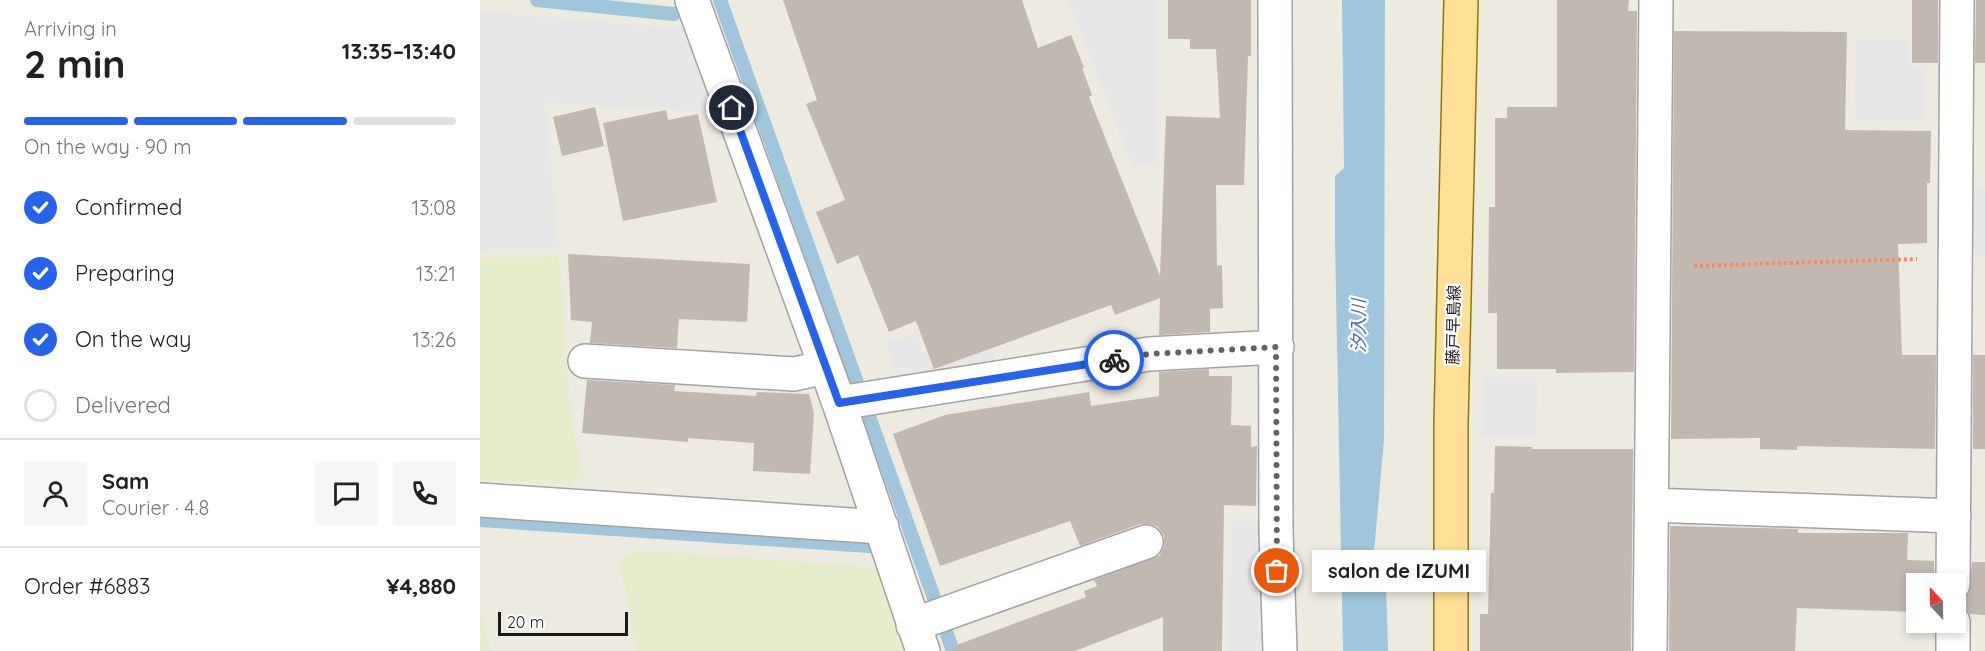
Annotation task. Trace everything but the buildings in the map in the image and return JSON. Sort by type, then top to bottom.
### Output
[{"type":"main road","name":"藤戸早島線","points":[[1451,651],[1451,424],[1461,0]]},
{"type":"street","points":[[692,0],[826,367],[844,402],[882,527],[931,626],[1146,542]]},
{"type":"street","points":[[1275,0],[1276,531],[1280,651]]},
{"type":"street","points":[[1650,651],[1656,0]]},
{"type":"street","points":[[1953,573],[1957,0]]},
{"type":"street","points":[[844,402],[1149,354],[1276,347]]},
{"type":"street","points":[[585,361],[794,374],[826,367]]},
{"type":"street","points":[[480,500],[882,527]]},
{"type":"street","points":[[1652,505],[1954,516]]},
{"type":"street","points":[[1953,633],[1953,651]]},
{"type":"path","points":[[1654,267],[1955,258]]},
{"type":"green space","points":[[559,256],[571,420],[583,475],[569,483],[544,484],[480,480],[480,258]]},
{"type":"green space","points":[[636,550],[882,568],[910,651],[636,651],[620,560]]},
{"type":"green space","points":[[480,617],[482,617],[490,651],[480,651]]},
{"type":"shaded area","points":[[1068,0],[1158,0],[1157,163],[1133,166]]},
{"type":"shaded area","points":[[480,11],[684,29],[716,112],[545,103],[559,249],[480,250]]},
{"type":"shaded area","points":[[1856,39],[1909,39],[1909,68],[1925,68],[1925,120],[1855,120]]},
{"type":"shaded area","points":[[1971,186],[1985,188],[1985,257],[1965,256]]},
{"type":"shaded area","points":[[916,333],[925,357],[988,335],[998,364],[899,376],[885,343]]},
{"type":"shaded area","points":[[1483,377],[1537,377],[1536,437],[1482,436]]},
{"type":"shaded area","points":[[1231,521],[1263,521],[1261,651],[1229,651]]},
{"type":"water","name":"汐入川","points":[[1342,0],[1385,0],[1384,440],[1374,552],[1386,586],[1388,651],[1343,651],[1335,241],[1335,176],[1344,168]]},
{"type":"waterway","points":[[537,0],[674,14]]},
{"type":"waterway","points":[[720,0],[953,651]]},
{"type":"waterway","points":[[480,520],[869,546]]},
{"type":"way so far","points":[[1114,360],[1149,354],[1276,347],[1277,571]]},
{"type":"place","name":"salon de IZUMI","points":[[1277,571]]},
{"type":"route","points":[[732,108],[839,403],[1114,360]]}]
